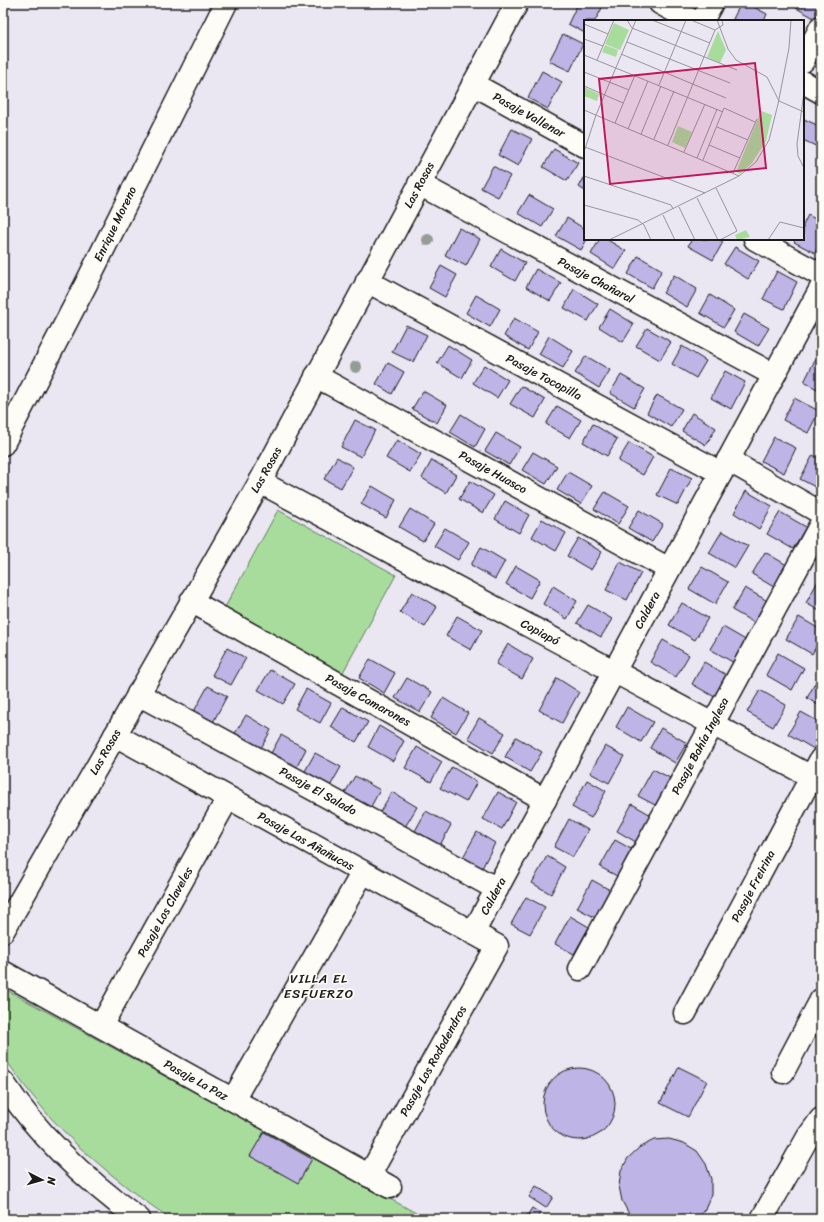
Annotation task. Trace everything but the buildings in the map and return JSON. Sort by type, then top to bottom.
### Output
[{"type":"street","name":"Enrique Moreno","points":[[3,444],[82,291],[226,3]]},
{"type":"street","name":"Las Rosas","points":[[3,931],[260,482],[517,3]]},
{"type":"street","points":[[660,3],[691,20]]},
{"type":"street","points":[[703,20],[712,3]]},
{"type":"street","points":[[804,59],[821,27]]},
{"type":"street","points":[[804,83],[821,92]]},
{"type":"street","name":"Pasaje Vallenar","points":[[473,84],[584,145]]},
{"type":"street","name":"Pasaje Chañaral","points":[[419,184],[774,375]]},
{"type":"street","points":[[757,240],[821,275]]},
{"type":"street","name":"Pasaje Tocopilla","points":[[367,281],[724,467],[821,513]]},
{"type":"street","name":"Caldera","points":[[473,933],[821,288]]},
{"type":"street","name":"Pasaje Huasco","points":[[316,376],[669,569]]},
{"type":"street","name":"Copiapó","points":[[260,482],[712,724],[818,773]]},
{"type":"street","name":"Pasaje Bahía Inglesa","points":[[580,969],[821,524]]},
{"type":"street","name":"Pasaje Camarones","points":[[191,601],[545,800]]},
{"type":"street","name":"Pasaje El Salado","points":[[138,694],[497,889]]},
{"type":"street","name":"Pasaje Las Añañucas","points":[[115,735],[497,946]]},
{"type":"street","name":"Pasaje Freirina","points":[[685,1013],[818,773]]},
{"type":"street","name":"Pasaje Los Claveles","points":[[101,1026],[228,798]]},
{"type":"street","points":[[233,1100],[363,872]]},
{"type":"street","name":"Pasaje Los Rododendros","points":[[368,1176],[497,946]]},
{"type":"street","name":"Pasaje La Paz","points":[[3,972],[390,1188]]},
{"type":"street","points":[[782,1072],[821,1000]]},
{"type":"street","points":[[3,1082],[29,1118],[55,1147],[114,1201],[139,1219]]},
{"type":"street","points":[[762,1219],[808,1137],[821,1119]]},
{"type":"green space","points":[[278,510],[396,575],[342,674],[224,609]]},
{"type":"green space","points":[[3,988],[427,1219],[171,1219],[138,1196],[77,1145],[49,1116],[24,1085],[3,1056]]},
{"type":"district","name":"VILLA EL ESFUERZO","points":[[319,986]]}]
